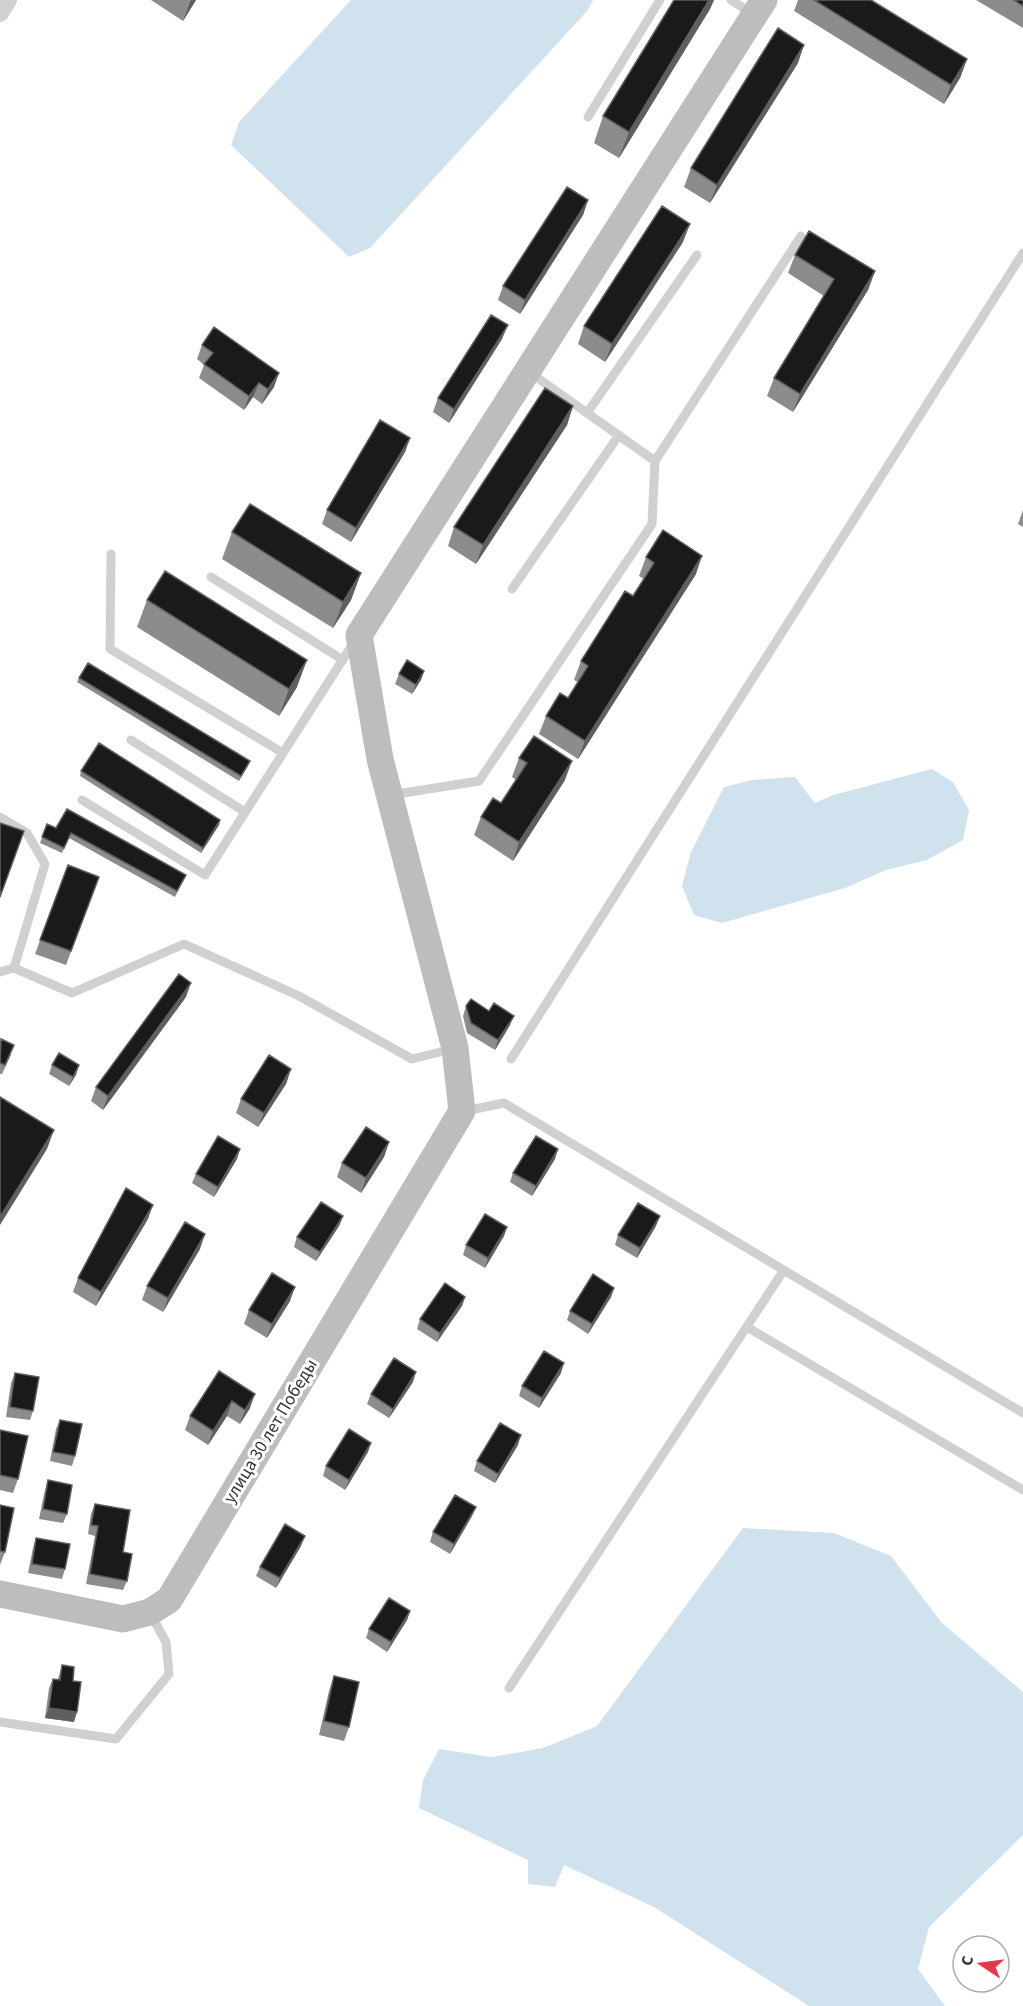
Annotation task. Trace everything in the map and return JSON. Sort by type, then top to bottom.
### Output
[{"type":"street","points":[[0,13],[8,0]]},
{"type":"street","points":[[462,1111],[455,1048],[389,795],[358,635],[760,8]]},
{"type":"street","name":"улица 30 лет Победы","points":[[0,1594],[123,1619],[150,1612],[169,1600],[462,1111]]},
{"type":"lane","points":[[588,117],[660,0]]},
{"type":"lane","points":[[731,0],[760,8]]},
{"type":"lane","points":[[389,795],[479,782],[652,524],[655,461],[801,236]]},
{"type":"lane","points":[[511,1059],[1023,253]]},
{"type":"lane","points":[[587,413],[697,255]]},
{"type":"lane","points":[[527,371],[655,461]]},
{"type":"lane","points":[[512,589],[619,435]]},
{"type":"lane","points":[[111,554],[110,649],[283,753]]},
{"type":"lane","points":[[211,577],[343,660]]},
{"type":"lane","points":[[82,800],[205,875],[358,635]]},
{"type":"lane","points":[[131,740],[245,812]]},
{"type":"lane","points":[[0,817],[27,833],[45,864],[14,968]]},
{"type":"lane","points":[[0,972],[14,968],[72,993],[184,944],[299,996],[412,1059],[455,1048]]},
{"type":"lane","points":[[462,1111],[504,1103],[1023,1413]]},
{"type":"lane","points":[[509,1688],[784,1270]]},
{"type":"lane","points":[[747,1327],[1023,1490]]},
{"type":"lane","points":[[0,1722],[116,1739],[169,1674],[166,1642],[150,1612]]},
{"type":"water","points":[[351,0],[593,0],[588,10],[370,248],[349,257],[231,145],[239,122]]},
{"type":"water","points":[[932,769],[953,782],[969,810],[963,840],[927,860],[886,870],[845,888],[722,923],[694,915],[682,886],[691,852],[724,787],[752,780],[795,777],[815,803],[833,795]]},
{"type":"water","points":[[743,1528],[834,1533],[891,1556],[941,1622],[1023,1692],[1023,1835],[929,1927],[918,1969],[945,2006],[809,2006],[654,1907],[564,1865],[555,1887],[528,1884],[528,1860],[419,1808],[423,1780],[439,1749],[492,1757],[543,1748],[597,1726]]},
{"type":"building","points":[[674,0],[709,0],[629,132],[603,116]]},
{"type":"building","points":[[814,0],[871,0],[967,59],[951,85]]},
{"type":"building","points":[[1014,0],[1023,0],[1023,6]]},
{"type":"building","points":[[778,28],[804,45],[717,185],[691,168]]},
{"type":"building","points":[[567,187],[588,200],[525,300],[503,286]]},
{"type":"building","points":[[662,206],[690,224],[612,344],[584,326]]},
{"type":"building","points":[[809,231],[875,271],[800,394],[774,378],[834,279],[795,255]]},
{"type":"building","points":[[491,315],[508,325],[454,409],[438,398]]},
{"type":"building","points":[[214,327],[279,373],[268,389],[259,383],[249,396],[204,364],[213,353],[202,345]]},
{"type":"building","points":[[545,388],[573,406],[483,545],[454,527]]},
{"type":"building","points":[[380,420],[410,438],[356,528],[327,510]]},
{"type":"building","points":[[250,504],[361,573],[343,602],[232,532]]},
{"type":"building","points":[[663,530],[702,556],[585,741],[546,716],[560,693],[568,698],[588,666],[581,661],[625,591],[633,596],[654,563],[646,557]]},
{"type":"building","points":[[165,571],[307,660],[289,689],[147,600]]},
{"type":"building","points":[[407,660],[424,671],[416,685],[399,674]]},
{"type":"building","points":[[88,663],[250,761],[241,776],[79,678]]},
{"type":"building","points":[[534,736],[572,761],[519,842],[481,817],[493,798],[501,803],[527,763],[519,758]]},
{"type":"building","points":[[99,743],[220,820],[203,848],[81,771]]},
{"type":"building","points":[[67,809],[186,875],[177,891],[71,833],[64,848],[42,837],[47,824],[56,828]]},
{"type":"building","points":[[0,823],[24,831],[0,897]]},
{"type":"building","points":[[68,865],[99,877],[71,951],[40,940]]},
{"type":"building","points":[[179,974],[191,983],[108,1096],[96,1087]]},
{"type":"building","points":[[471,999],[489,1011],[494,1003],[514,1016],[498,1040],[471,1023],[466,1006]]},
{"type":"building","points":[[1,1039],[14,1045],[5,1065],[0,1063]]},
{"type":"building","points":[[59,1053],[79,1065],[73,1077],[52,1065]]},
{"type":"building","points":[[269,1055],[291,1069],[264,1113],[241,1099]]},
{"type":"building","points":[[0,1097],[54,1130],[0,1217]]},
{"type":"building","points":[[366,1127],[389,1142],[366,1178],[342,1163]]},
{"type":"building","points":[[218,1136],[240,1149],[218,1187],[196,1174]]},
{"type":"building","points":[[536,1136],[558,1149],[536,1186],[513,1173]]},
{"type":"building","points":[[126,1188],[153,1205],[101,1292],[78,1278]]},
{"type":"building","points":[[321,1202],[343,1216],[320,1252],[297,1237]]},
{"type":"building","points":[[638,1203],[660,1216],[640,1248],[618,1235]]},
{"type":"building","points":[[485,1214],[507,1227],[488,1258],[466,1245]]},
{"type":"building","points":[[185,1222],[205,1234],[168,1298],[147,1286]]},
{"type":"building","points":[[272,1273],[295,1287],[272,1324],[249,1310]]},
{"type":"building","points":[[593,1274],[614,1288],[592,1324],[570,1311]]},
{"type":"building","points":[[445,1283],[465,1297],[440,1333],[420,1319]]},
{"type":"building","points":[[544,1351],[564,1363],[542,1398],[522,1386]]},
{"type":"building","points":[[394,1358],[416,1372],[393,1409],[371,1394]]},
{"type":"building","points":[[219,1371],[255,1394],[245,1410],[232,1401],[213,1431],[190,1416]]},
{"type":"building","points":[[15,1373],[39,1377],[33,1411],[10,1407]]},
{"type":"building","points":[[60,1420],[82,1424],[75,1456],[53,1452]]},
{"type":"building","points":[[500,1423],[521,1435],[498,1474],[477,1461]]},
{"type":"building","points":[[349,1429],[371,1443],[349,1480],[326,1466]]},
{"type":"building","points":[[0,1430],[28,1436],[18,1479],[0,1475]]},
{"type":"building","points":[[48,1480],[72,1485],[67,1514],[43,1509]]},
{"type":"building","points":[[455,1495],[476,1507],[454,1544],[433,1532]]},
{"type":"building","points":[[95,1504],[130,1510],[123,1552],[132,1554],[127,1581],[90,1574],[98,1526],[91,1525]]},
{"type":"building","points":[[0,1505],[14,1508],[5,1552],[0,1551]]},
{"type":"building","points":[[285,1524],[305,1536],[280,1578],[260,1567]]},
{"type":"building","points":[[36,1538],[70,1544],[65,1569],[32,1564]]},
{"type":"building","points":[[389,1598],[410,1611],[391,1642],[369,1629]]},
{"type":"building","points":[[62,1665],[74,1667],[73,1681],[81,1682],[77,1712],[49,1708],[53,1679],[60,1680]]},
{"type":"building","points":[[334,1676],[359,1682],[349,1727],[324,1721]]}]
